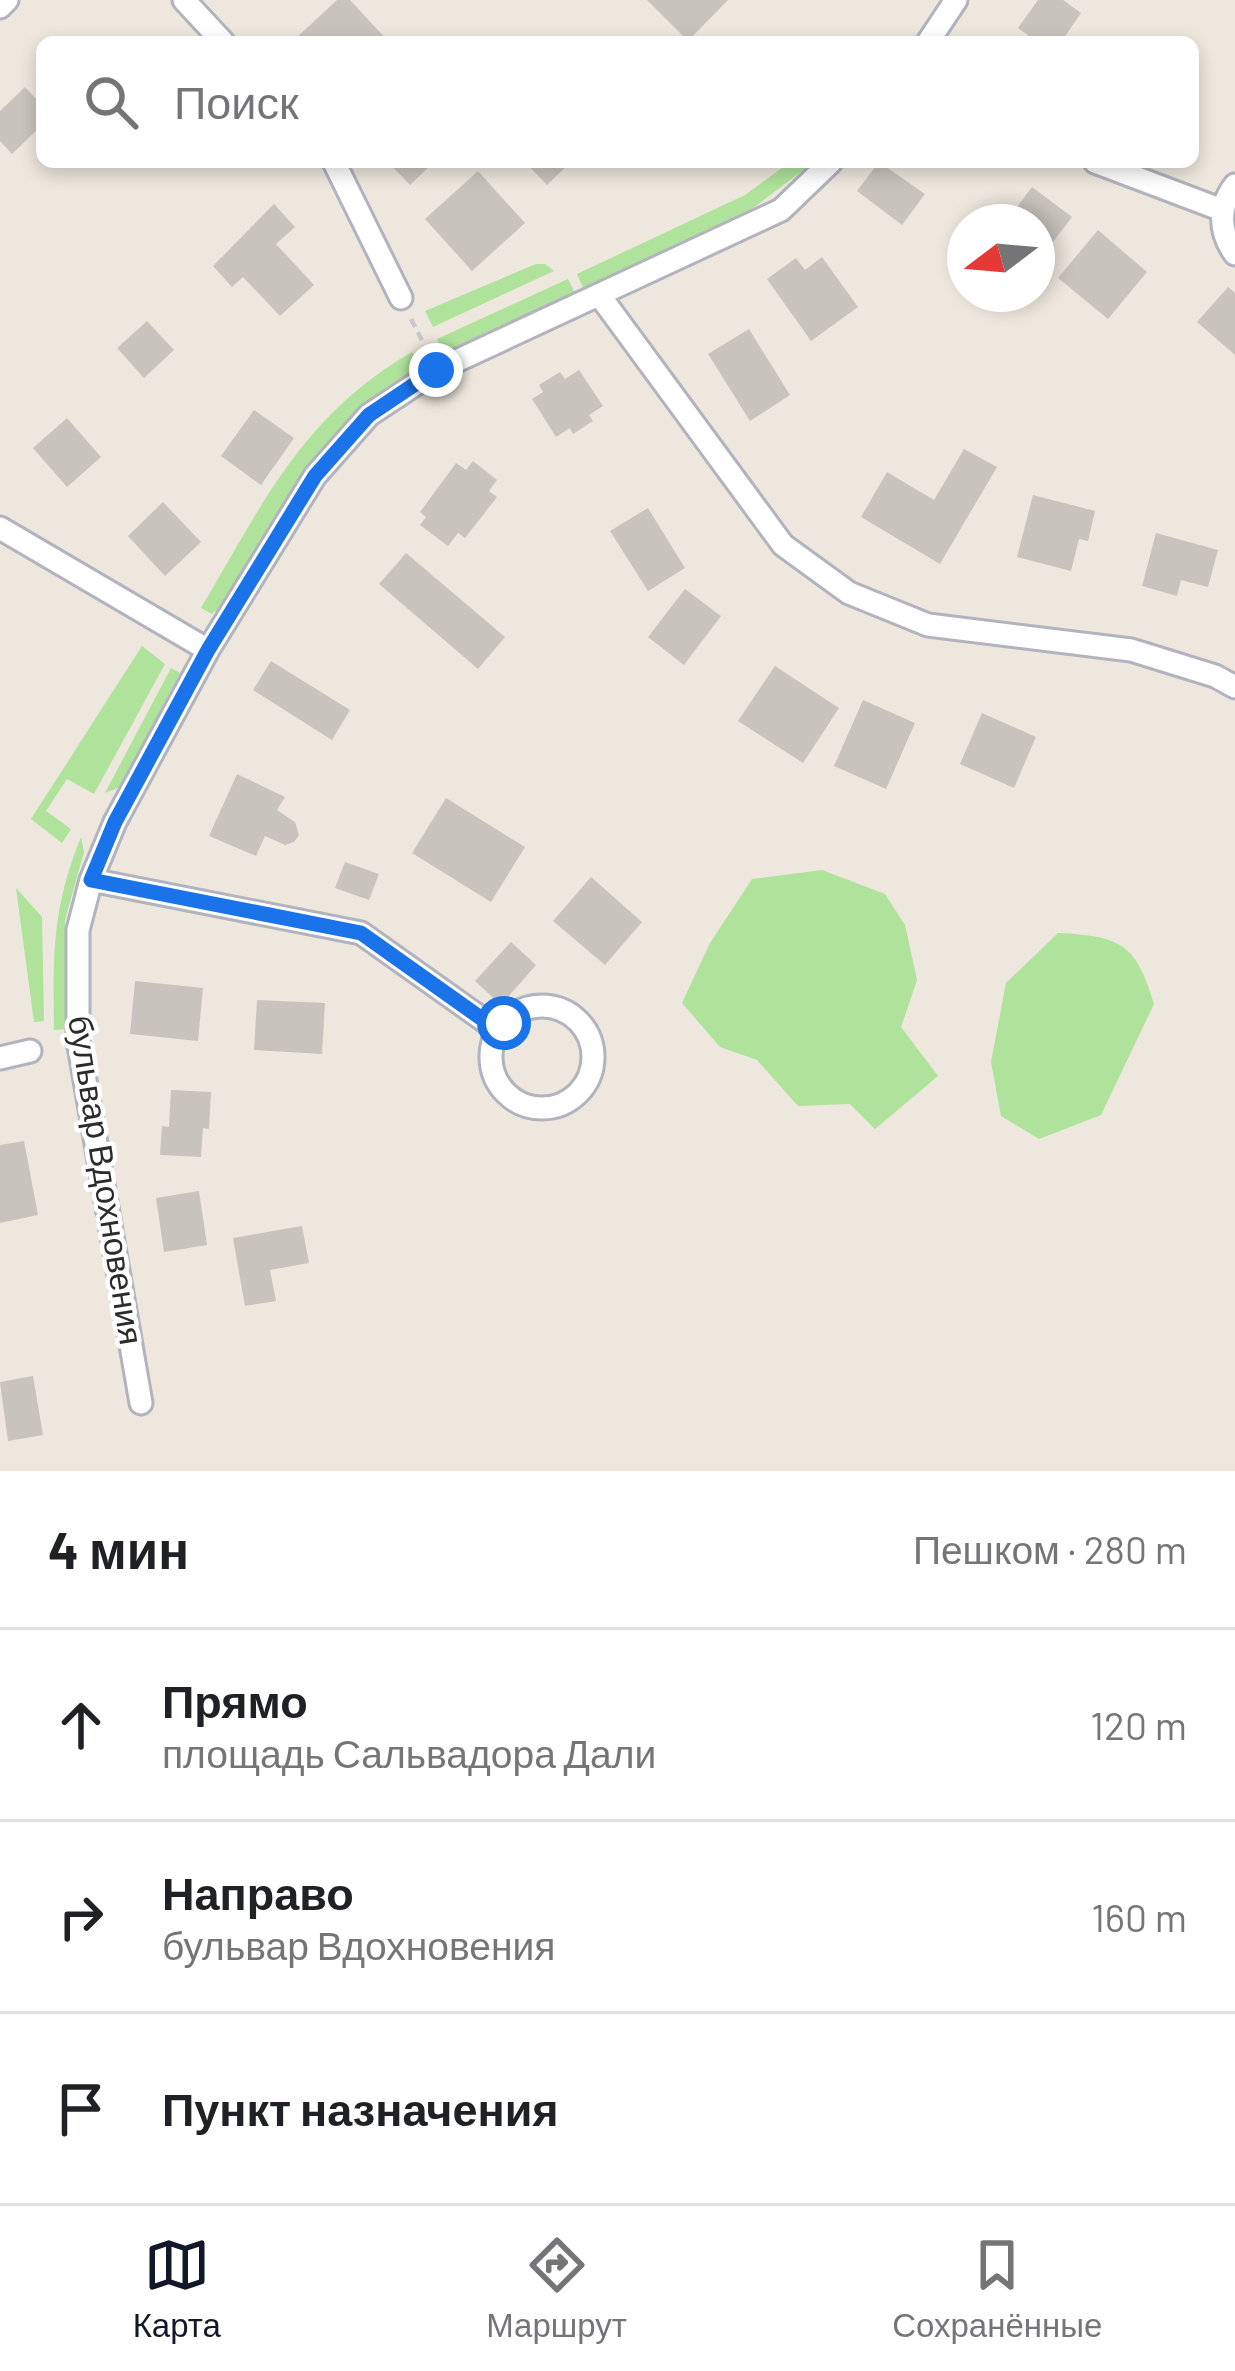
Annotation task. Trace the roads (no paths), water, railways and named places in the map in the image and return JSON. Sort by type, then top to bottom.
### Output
[{"type":"street","points":[[0,7],[8,0]]},
{"type":"street","points":[[184,0],[217,36]]},
{"type":"street","points":[[932,36],[956,0]]},
{"type":"street","points":[[337,168],[401,298]]},
{"type":"street","name":"бульвар Вдохновения","points":[[141,1403],[78,1040],[77,930],[115,822],[208,650],[315,476],[369,415],[436,370],[781,210],[825,168]]},
{"type":"street","points":[[1111,168],[1222,209]]},
{"type":"street","points":[[1235,185],[1222,209],[1222,226],[1235,254]]},
{"type":"street","points":[[600,296],[783,545],[849,593],[928,625],[1131,650],[1215,676],[1235,687]]},
{"type":"street","points":[[0,528],[208,650]]},
{"type":"street","points":[[91,880],[361,933],[499,1031]]},
{"type":"street","points":[[534,1007],[567,1013],[589,1038],[592,1070],[585,1085],[574,1097],[543,1108],[512,1099],[493,1072],[491,1054],[499,1031],[517,1012],[534,1007]]},
{"type":"street","points":[[0,1058],[30,1051]]}]
